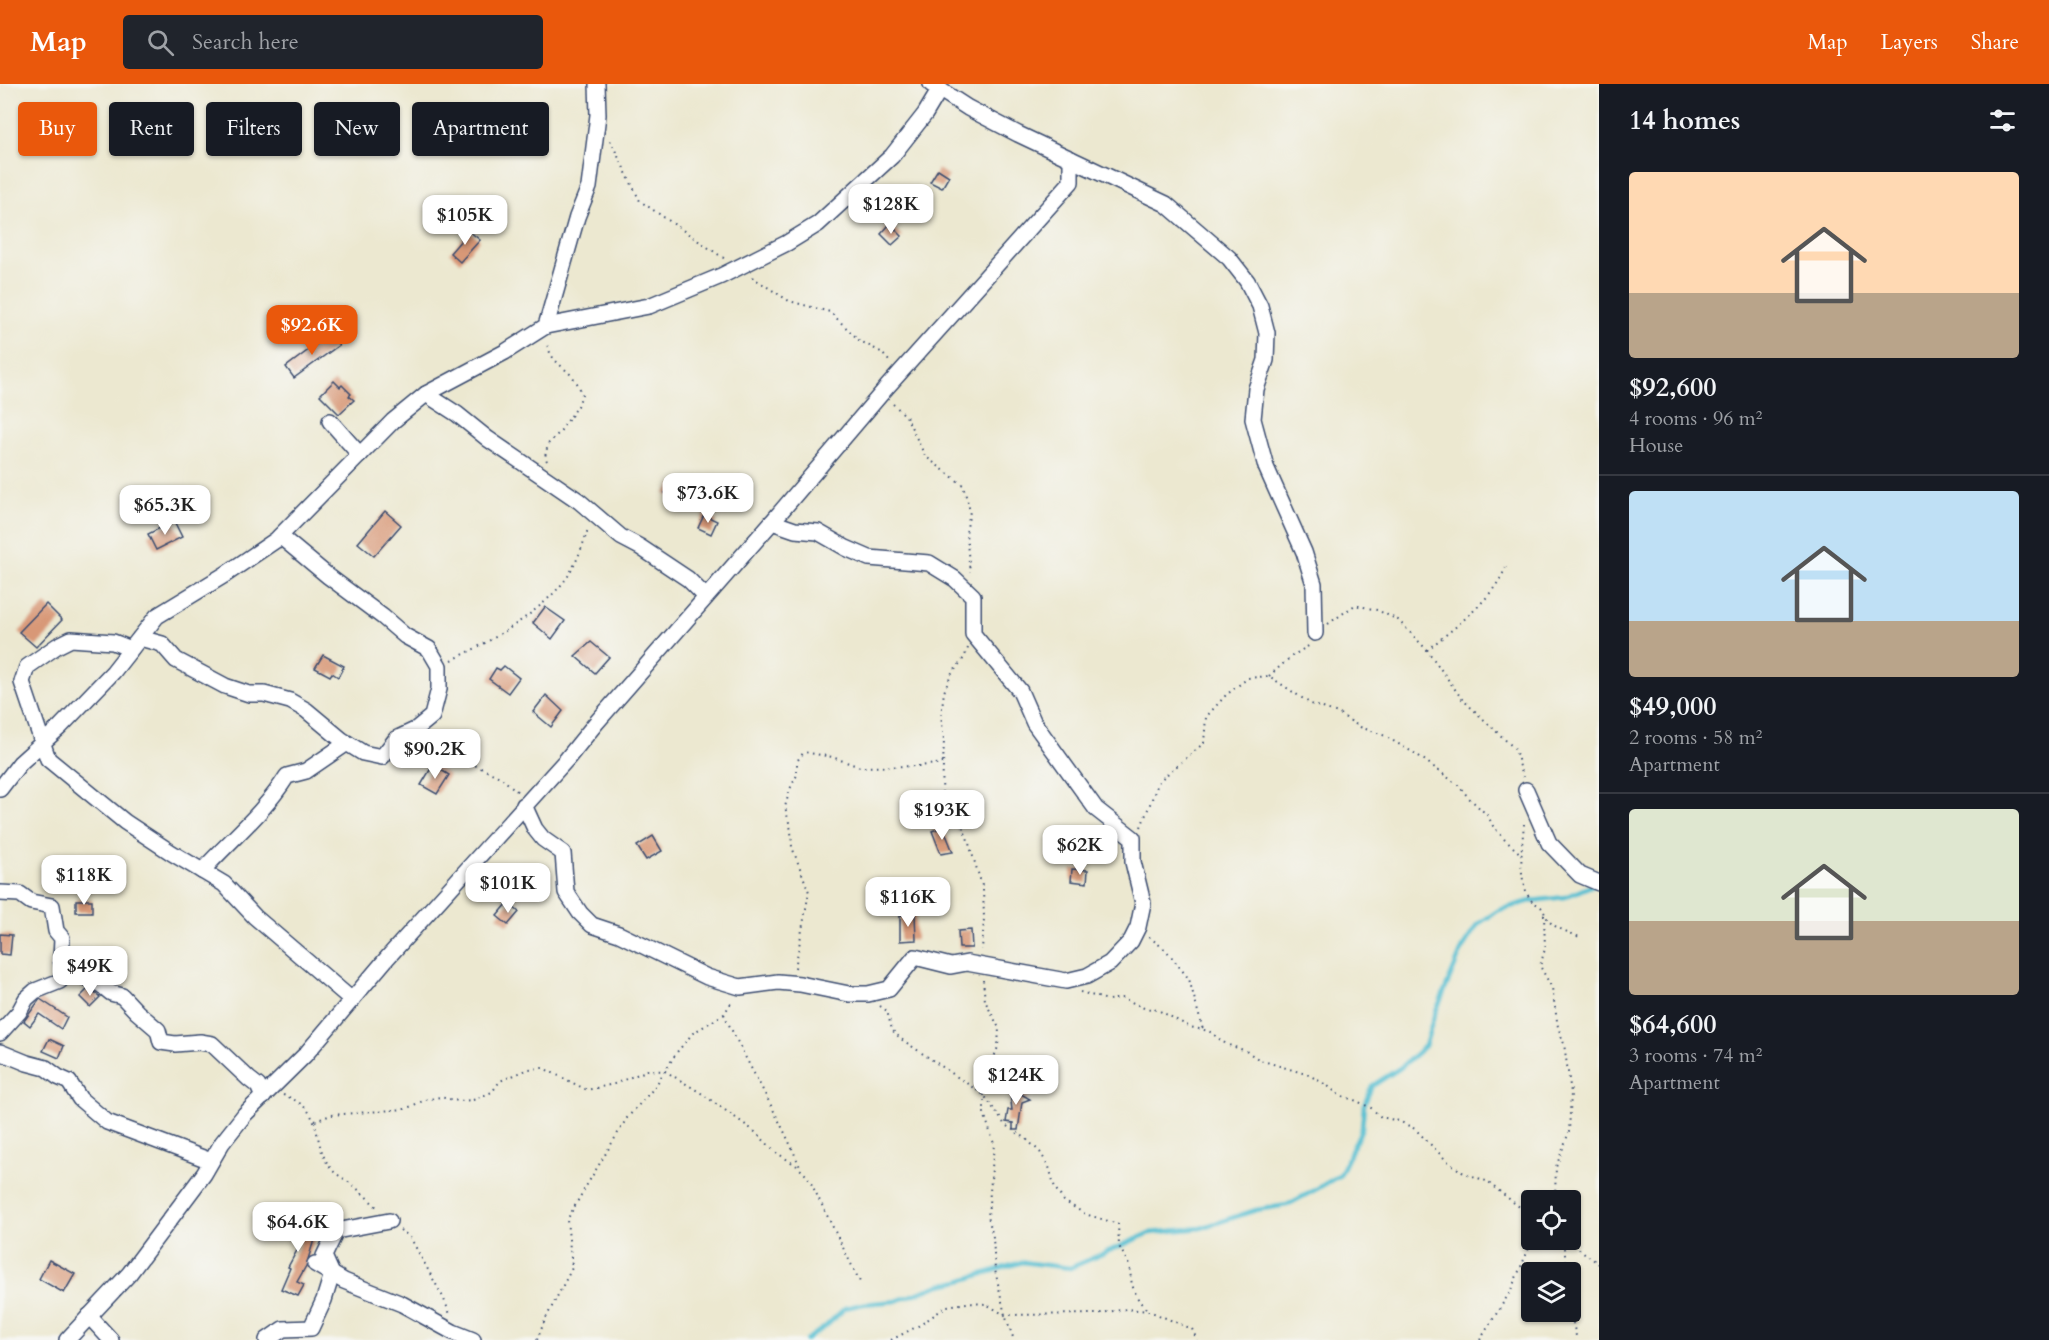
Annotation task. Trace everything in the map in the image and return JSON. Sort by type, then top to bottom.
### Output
[{"type":"street","points":[[546,326],[577,217],[589,187],[598,116],[597,84]]},
{"type":"street","points":[[0,789],[20,763],[106,680],[157,616],[226,574],[280,536],[393,421],[426,394],[505,352],[546,326],[649,306],[721,276],[787,243],[818,224],[892,156],[925,114],[936,87],[968,108],[1008,129],[1166,204],[1230,258],[1247,281],[1260,306],[1267,333],[1266,360],[1256,388],[1253,419],[1266,467],[1304,552],[1314,584],[1315,633]]},
{"type":"street","points":[[68,1340],[129,1274],[204,1174],[222,1143],[245,1114],[305,1055],[388,957],[500,835],[887,387],[1071,182],[1071,159]]},
{"type":"street","points":[[426,394],[579,501],[621,537],[688,579],[706,597]]},
{"type":"street","points":[[330,421],[360,455]]},
{"type":"street","points":[[524,805],[534,829],[543,839],[563,853],[566,892],[580,913],[592,925],[619,934],[707,977],[740,987],[778,982],[849,994],[863,994],[889,989],[915,957],[951,966],[967,963],[1066,981],[1087,976],[1110,963],[1131,941],[1138,927],[1143,903],[1134,862],[1134,838],[1096,809],[1034,723],[1020,691],[973,634],[973,596],[955,579],[929,563],[869,558],[818,532],[795,530],[772,522]]},
{"type":"street","points":[[280,536],[405,636],[429,649],[439,666],[439,689],[432,716],[415,730],[396,739],[382,757],[363,753],[326,728],[306,710],[290,701],[264,694],[249,694],[225,686],[176,660],[162,644],[71,639],[27,667],[22,682],[48,759],[125,822],[224,884],[255,917],[352,1000]]},
{"type":"street","points":[[202,871],[249,825],[273,798],[287,777],[306,771],[348,743]]},
{"type":"street","points":[[1526,790],[1549,843],[1580,875],[1599,883]]},
{"type":"street","points":[[0,893],[20,894],[31,902],[52,906],[56,931],[62,938],[64,971],[60,981],[35,991],[26,999],[19,1012],[0,1033]]},
{"type":"street","points":[[64,971],[95,980],[111,993],[122,996],[158,1030],[161,1041],[175,1044],[200,1042],[212,1044],[267,1094]]},
{"type":"street","points":[[0,1052],[46,1068],[69,1082],[80,1099],[107,1122],[211,1161]]},
{"type":"street","points":[[267,1340],[283,1329],[311,1328],[324,1300],[332,1274],[324,1256],[336,1231],[388,1221]]},
{"type":"street","points":[[315,1264],[344,1281],[409,1308],[473,1340]]},
{"type":"street","points":[[89,1316],[111,1340]]},
{"type":"path","points":[[546,326],[544,334],[549,353],[557,364],[575,379],[582,394],[578,406],[559,433],[548,444],[545,457],[551,470],[553,483]]},
{"type":"path","points":[[887,387],[893,405],[906,416],[925,456],[963,485],[970,510],[966,532],[973,596]]},
{"type":"path","points":[[439,666],[491,640],[552,594],[568,575],[578,556],[594,513]]},
{"type":"path","points":[[1426,650],[1448,633],[1488,595],[1505,570],[1507,563]]},
{"type":"path","points":[[1134,838],[1143,823],[1159,781],[1204,743],[1206,717],[1226,695],[1248,678],[1269,676],[1292,656],[1314,642],[1315,633],[1355,605],[1377,610],[1398,620],[1426,650],[1462,699],[1515,749],[1526,790]]},
{"type":"path","points":[[973,634],[964,657],[951,675],[944,692],[941,715],[942,792],[953,807],[967,837],[983,889],[981,965],[985,1001],[999,1028],[998,1047],[989,1070],[984,1095],[984,1113],[994,1144],[988,1216],[993,1237],[995,1270],[1005,1315],[1014,1340]]},
{"type":"path","points":[[1269,676],[1311,704],[1338,713],[1360,727],[1383,735],[1416,754],[1458,785],[1488,816],[1505,840],[1522,855]]},
{"type":"path","points":[[432,716],[431,740],[445,750],[510,784],[520,794],[524,805]]},
{"type":"path","points":[[792,983],[809,892],[792,848],[791,830],[785,807],[797,775],[797,761],[804,752],[832,757],[860,767],[920,766],[943,763]]},
{"type":"path","points":[[1524,824],[1522,855],[1524,887],[1531,901],[1541,908],[1552,924],[1581,938]]},
{"type":"path","points":[[1544,912],[1545,949],[1540,966],[1552,988],[1558,1027],[1564,1044],[1571,1093],[1569,1132],[1556,1167],[1555,1190]]},
{"type":"path","points":[[1138,927],[1166,950],[1189,979],[1203,1030]]},
{"type":"path","points":[[1066,981],[1080,993],[1107,1000],[1124,998],[1143,1008],[1158,1010],[1190,1027],[1209,1031],[1226,1044],[1246,1051],[1260,1060],[1309,1075],[1340,1095],[1371,1108],[1381,1117],[1399,1121],[1414,1129],[1462,1172],[1486,1181],[1521,1209]]},
{"type":"path","points":[[537,1340],[572,1268],[567,1220],[627,1118],[654,1088],[677,1052],[693,1033],[724,1014],[740,987]]},
{"type":"path","points":[[863,994],[887,1011],[892,1030],[901,1039],[984,1095],[1005,1125],[1024,1137],[1040,1152],[1049,1167],[1055,1188],[1064,1201],[1085,1214],[1118,1224],[1119,1246],[1129,1264],[1131,1285],[1139,1301],[1149,1311]]},
{"type":"path","points":[[724,1014],[773,1113],[789,1139],[801,1170]]},
{"type":"path","points":[[315,1121],[331,1115],[405,1109],[425,1100],[440,1097],[458,1101],[473,1100],[492,1092],[500,1081],[529,1069],[543,1068],[587,1090],[614,1084],[648,1070],[665,1071],[754,1131],[777,1153],[808,1177],[861,1284]]},
{"type":"path","points":[[267,1094],[295,1099],[313,1115],[322,1150],[329,1166],[371,1202],[388,1221],[410,1237],[443,1297],[451,1317],[453,1332]]},
{"type":"path","points":[[1480,1340],[1510,1292],[1528,1250]]},
{"type":"path","points":[[1581,1250],[1599,1264]]},
{"type":"path","points":[[891,1340],[920,1325],[947,1306],[967,1303],[986,1304],[1005,1315],[1096,1314],[1126,1309],[1149,1311],[1192,1329],[1197,1340]]},
{"type":"path","points":[[1573,1322],[1578,1340]]},
{"type":"building","points":[[938,169],[949,176],[942,188],[930,182]]},
{"type":"building","points":[[890,224],[902,236],[892,245],[881,234]]},
{"type":"building","points":[[469,231],[480,240],[460,262],[450,253]]},
{"type":"building","points":[[330,334],[339,345],[294,378],[286,367]]},
{"type":"building","points":[[334,381],[340,387],[342,385],[354,400],[339,414],[320,395]]},
{"type":"building","points":[[675,482],[685,492],[676,502],[665,493]]},
{"type":"building","points":[[385,511],[401,525],[374,556],[358,543]]},
{"type":"building","points":[[704,515],[717,521],[711,534],[698,528]]},
{"type":"building","points":[[174,521],[182,537],[156,550],[148,534]]},
{"type":"building","points":[[46,604],[62,620],[36,647],[19,632]]},
{"type":"building","points":[[545,607],[565,621],[552,639],[533,623]]},
{"type":"building","points":[[591,642],[609,657],[595,673],[575,656]]},
{"type":"building","points":[[323,655],[344,666],[338,677],[332,673],[330,676],[315,668]]},
{"type":"building","points":[[504,666],[519,678],[508,693],[489,679],[496,668],[500,670]]},
{"type":"building","points":[[546,695],[563,711],[551,727],[533,712]]},
{"type":"building","points":[[433,765],[449,775],[437,794],[421,785]]},
{"type":"building","points":[[943,827],[953,852],[941,854],[932,831]]},
{"type":"building","points":[[653,836],[662,851],[646,860],[637,846]]},
{"type":"building","points":[[1072,869],[1088,870],[1087,883],[1071,881]]},
{"type":"building","points":[[76,900],[92,900],[92,912],[76,912]]},
{"type":"building","points":[[508,903],[519,912],[508,925],[497,916]]},
{"type":"building","points":[[915,914],[916,940],[900,941],[900,915]]},
{"type":"building","points":[[971,930],[972,948],[959,948],[958,931]]},
{"type":"building","points":[[0,934],[12,935],[10,955],[0,954]]},
{"type":"building","points":[[89,988],[100,997],[90,1007],[80,997]]},
{"type":"building","points":[[40,999],[67,1017],[61,1029],[39,1014],[30,1026],[24,1021]]},
{"type":"building","points":[[49,1039],[64,1046],[59,1058],[43,1051]]},
{"type":"building","points":[[1020,1084],[1021,1094],[1030,1099],[1022,1102],[1018,1130],[1013,1130],[1013,1123],[1006,1122],[1008,1110],[1012,1110],[1009,1085]]},
{"type":"building","points":[[286,1215],[296,1222],[291,1228],[306,1233],[314,1218],[320,1220],[306,1266],[297,1282],[304,1285],[298,1296],[281,1289],[290,1268],[288,1267],[301,1243],[277,1225]]},
{"type":"building","points":[[49,1260],[75,1274],[64,1293],[39,1279]]},
{"type":"waterway","points":[[806,1340],[825,1327],[845,1308],[896,1301],[940,1285],[1022,1262],[1070,1268],[1150,1233],[1201,1228],[1256,1210],[1287,1205],[1313,1191],[1340,1175],[1362,1128],[1364,1105],[1372,1086],[1400,1068],[1425,1046],[1434,1016],[1463,947],[1478,924],[1499,910],[1531,901],[1565,897],[1593,885]]}]
